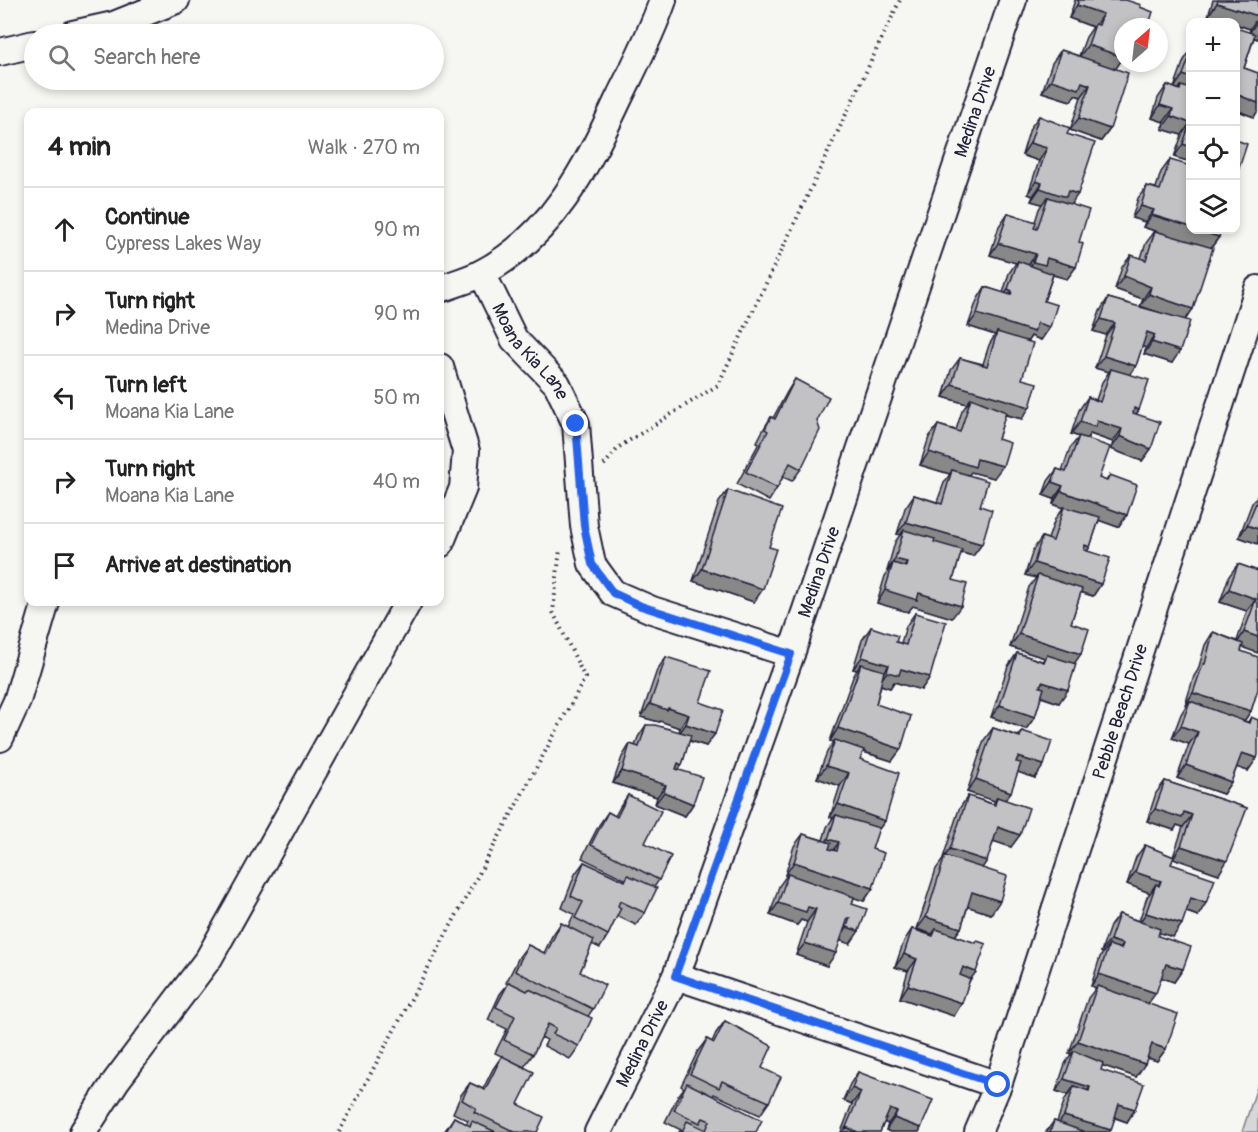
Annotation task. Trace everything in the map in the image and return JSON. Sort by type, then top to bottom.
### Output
[{"type":"street","points":[[116,24],[176,0]]},
{"type":"street","points":[[444,287],[482,273],[530,238],[572,190],[594,152],[663,0]]},
{"type":"street","name":"Medina Drive","points":[[598,1132],[675,976],[791,654],[1013,0]]},
{"type":"street","points":[[0,52],[24,46]]},
{"type":"street","name":"Moana Kia Lane","points":[[482,273],[514,339],[557,384],[576,424],[584,526],[592,564],[613,593],[641,606],[791,654]]},
{"type":"street","name":"Pebble Beach Drive","points":[[978,1132],[998,1085],[1258,289]]},
{"type":"street","points":[[444,380],[466,451],[463,488],[444,534]]},
{"type":"street","points":[[0,738],[17,701],[45,606]]},
{"type":"street","points":[[83,1132],[116,1081],[209,958],[406,606]]},
{"type":"street","points":[[675,976],[998,1085]]},
{"type":"shaded area","points":[[1258,1084],[1258,1132],[1242,1132]]},
{"type":"building","points":[[1079,0],[1126,0],[1153,12],[1151,18],[1114,18],[1114,54],[1088,45],[1095,24],[1099,25],[1103,14],[1077,5]]},
{"type":"building","points":[[1218,0],[1258,0],[1258,16],[1217,3]]},
{"type":"building","points":[[1240,29],[1255,34],[1244,68],[1258,73],[1258,103],[1240,96]]},
{"type":"building","points":[[1061,50],[1114,68],[1114,72],[1128,73],[1110,129],[1079,118],[1090,85],[1082,82],[1079,89],[1051,80]]},
{"type":"building","points":[[1167,85],[1180,90],[1181,86],[1186,88],[1186,122],[1171,116],[1173,109],[1160,105]]},
{"type":"building","points":[[1039,116],[1070,128],[1067,134],[1095,143],[1078,194],[1068,191],[1066,197],[1040,188],[1042,183],[1036,181],[1047,148],[1030,143]]},
{"type":"building","points":[[1240,141],[1247,144],[1240,165]]},
{"type":"building","points":[[1170,160],[1186,165],[1186,225],[1152,215],[1154,210],[1141,206],[1147,186],[1160,190]]},
{"type":"building","points":[[1048,197],[1089,210],[1079,242],[1083,244],[1076,267],[1047,258],[1045,265],[1033,262],[1036,254],[998,243],[1008,213],[1036,222],[1034,228],[1037,229]]},
{"type":"building","points":[[1155,231],[1213,248],[1193,309],[1149,294],[1151,287],[1124,276],[1131,255],[1146,260]]},
{"type":"building","points":[[1018,261],[1053,274],[1044,301],[1057,305],[1050,327],[1037,323],[1034,332],[977,314],[985,287],[1011,295],[1012,291],[1008,289]]},
{"type":"building","points":[[1108,298],[1190,321],[1180,351],[1152,342],[1155,335],[1147,332],[1136,366],[1104,356],[1115,323],[1101,319]]},
{"type":"building","points":[[997,332],[1033,343],[1022,379],[1037,383],[1030,407],[952,384],[960,358],[987,366]]},
{"type":"building","points":[[1111,369],[1149,380],[1139,410],[1134,408],[1133,413],[1160,422],[1151,449],[1120,436],[1122,429],[1097,421],[1095,427],[1080,422],[1088,397],[1100,402]]},
{"type":"building","points":[[795,379],[829,397],[817,421],[820,430],[801,469],[790,463],[777,488],[746,472],[768,431],[765,429],[771,417],[775,419]]},
{"type":"building","points":[[971,398],[1006,412],[998,439],[1010,443],[1003,466],[977,459],[975,467],[929,452],[938,425],[960,432]]},
{"type":"building","points":[[1079,436],[1110,447],[1099,478],[1107,481],[1110,475],[1137,485],[1127,515],[1061,491],[1063,486],[1052,482],[1057,469],[1066,472]]},
{"type":"building","points":[[952,470],[988,481],[980,506],[992,510],[982,544],[906,522],[914,495],[942,504]]},
{"type":"building","points":[[728,490],[782,509],[769,547],[776,549],[763,589],[702,569]]},
{"type":"building","points":[[1258,498],[1258,529],[1247,525]]},
{"type":"building","points":[[1064,507],[1100,517],[1090,547],[1085,545],[1084,550],[1110,558],[1101,584],[1034,563],[1042,537],[1053,541]]},
{"type":"building","points":[[904,530],[962,550],[953,580],[967,584],[961,606],[919,593],[917,600],[885,590],[893,563],[906,567],[907,562],[895,559]]},
{"type":"building","points":[[1238,564],[1258,571],[1258,637],[1244,632],[1256,599],[1229,589]]},
{"type":"building","points":[[1038,575],[1082,589],[1071,623],[1089,629],[1081,654],[1019,634]]},
{"type":"building","points":[[915,613],[946,622],[930,677],[901,669],[899,675],[887,672],[889,665],[862,657],[871,627],[898,636],[896,642],[906,645]]},
{"type":"building","points":[[1213,632],[1243,644],[1241,651],[1258,657],[1258,689],[1251,711],[1193,693],[1203,664],[1205,664]]},
{"type":"building","points":[[1017,653],[1044,662],[1047,655],[1076,664],[1068,690],[1042,682],[1040,687],[1044,688],[1035,717],[1000,705]]},
{"type":"building","points":[[666,657],[711,671],[700,702],[723,710],[715,734],[686,724],[689,715],[650,704]]},
{"type":"building","points":[[861,664],[884,671],[876,704],[911,716],[901,749],[838,728]]},
{"type":"building","points":[[1190,701],[1249,723],[1251,717],[1258,720],[1257,758],[1242,753],[1231,782],[1186,765],[1198,732],[1181,726]]},
{"type":"building","points":[[646,725],[655,725],[691,735],[682,765],[678,763],[676,769],[702,777],[693,804],[664,792],[666,785],[622,771],[630,744],[639,747]]},
{"type":"building","points":[[993,728],[1020,737],[1022,731],[1052,741],[1044,765],[1018,757],[1016,762],[1021,763],[1011,792],[976,779]]},
{"type":"building","points":[[835,740],[864,750],[860,759],[899,773],[885,821],[838,804],[849,773],[826,766]]},
{"type":"building","points":[[1165,781],[1247,808],[1227,861],[1181,846],[1192,815],[1184,812],[1182,818],[1155,809]]},
{"type":"building","points":[[628,795],[661,811],[645,843],[671,856],[659,880],[591,845],[608,812],[617,817]]},
{"type":"building","points":[[968,796],[995,805],[997,797],[1029,808],[1020,835],[998,827],[987,861],[950,849]]},
{"type":"building","points":[[836,815],[879,828],[872,849],[884,853],[873,888],[794,862],[803,834],[831,843],[829,849],[837,851],[839,842],[828,839]]},
{"type":"building","points":[[1145,845],[1174,857],[1171,864],[1215,879],[1206,903],[1191,898],[1182,924],[1146,913],[1156,884],[1159,886],[1161,881],[1135,872]]},
{"type":"building","points":[[945,856],[1007,876],[1000,901],[972,892],[961,928],[926,917]]},
{"type":"building","points":[[584,862],[625,881],[628,875],[657,888],[645,913],[620,901],[618,906],[621,908],[608,935],[575,918],[583,902],[571,896]]},
{"type":"building","points":[[788,874],[854,897],[852,904],[867,909],[859,931],[847,927],[850,918],[848,918],[836,953],[805,943],[816,909],[808,907],[806,912],[778,903]]},
{"type":"building","points":[[1119,914],[1160,929],[1158,936],[1191,947],[1183,969],[1166,964],[1156,993],[1099,974],[1109,945],[1121,949],[1123,944],[1110,940]]},
{"type":"building","points":[[561,923],[594,940],[580,972],[605,985],[593,1009],[515,971],[528,945],[546,954]]},
{"type":"building","points":[[912,929],[933,936],[936,929],[976,943],[977,941],[986,944],[976,972],[963,967],[960,975],[970,979],[962,1003],[908,985],[917,959],[904,954]]},
{"type":"building","points":[[509,982],[592,1018],[579,1046],[553,1034],[556,1028],[548,1024],[533,1054],[504,1040],[515,1016],[496,1007]]},
{"type":"building","points":[[1097,986],[1178,1014],[1166,1049],[1152,1044],[1145,1064],[1078,1041]]},
{"type":"building","points":[[725,1021],[772,1046],[762,1068],[781,1077],[769,1102],[722,1081],[719,1088],[690,1074],[707,1039],[714,1043]]},
{"type":"building","points":[[1074,1051],[1103,1063],[1101,1070],[1144,1084],[1135,1109],[1119,1104],[1111,1130],[1064,1116],[1074,1086],[1089,1091],[1090,1087],[1064,1079]]},
{"type":"building","points":[[502,1056],[534,1072],[518,1104],[544,1117],[537,1132],[515,1132],[474,1112],[476,1108],[462,1100],[470,1083],[485,1090]]},
{"type":"building","points":[[858,1072],[933,1100],[921,1128],[894,1118],[897,1112],[890,1109],[880,1132],[858,1132],[846,1127],[861,1092],[852,1088]]},
{"type":"building","points":[[687,1083],[762,1120],[756,1132],[682,1132],[687,1121],[706,1130],[710,1121],[703,1118],[700,1123],[674,1110]]},
{"type":"building","points":[[454,1117],[470,1126],[472,1121],[496,1132],[446,1132]]},
{"type":"building","points":[[1054,1121],[1085,1132],[1050,1132]]},
{"type":"route","points":[[576,424],[584,526],[592,564],[613,593],[641,606],[791,654],[675,976],[998,1085]]}]
